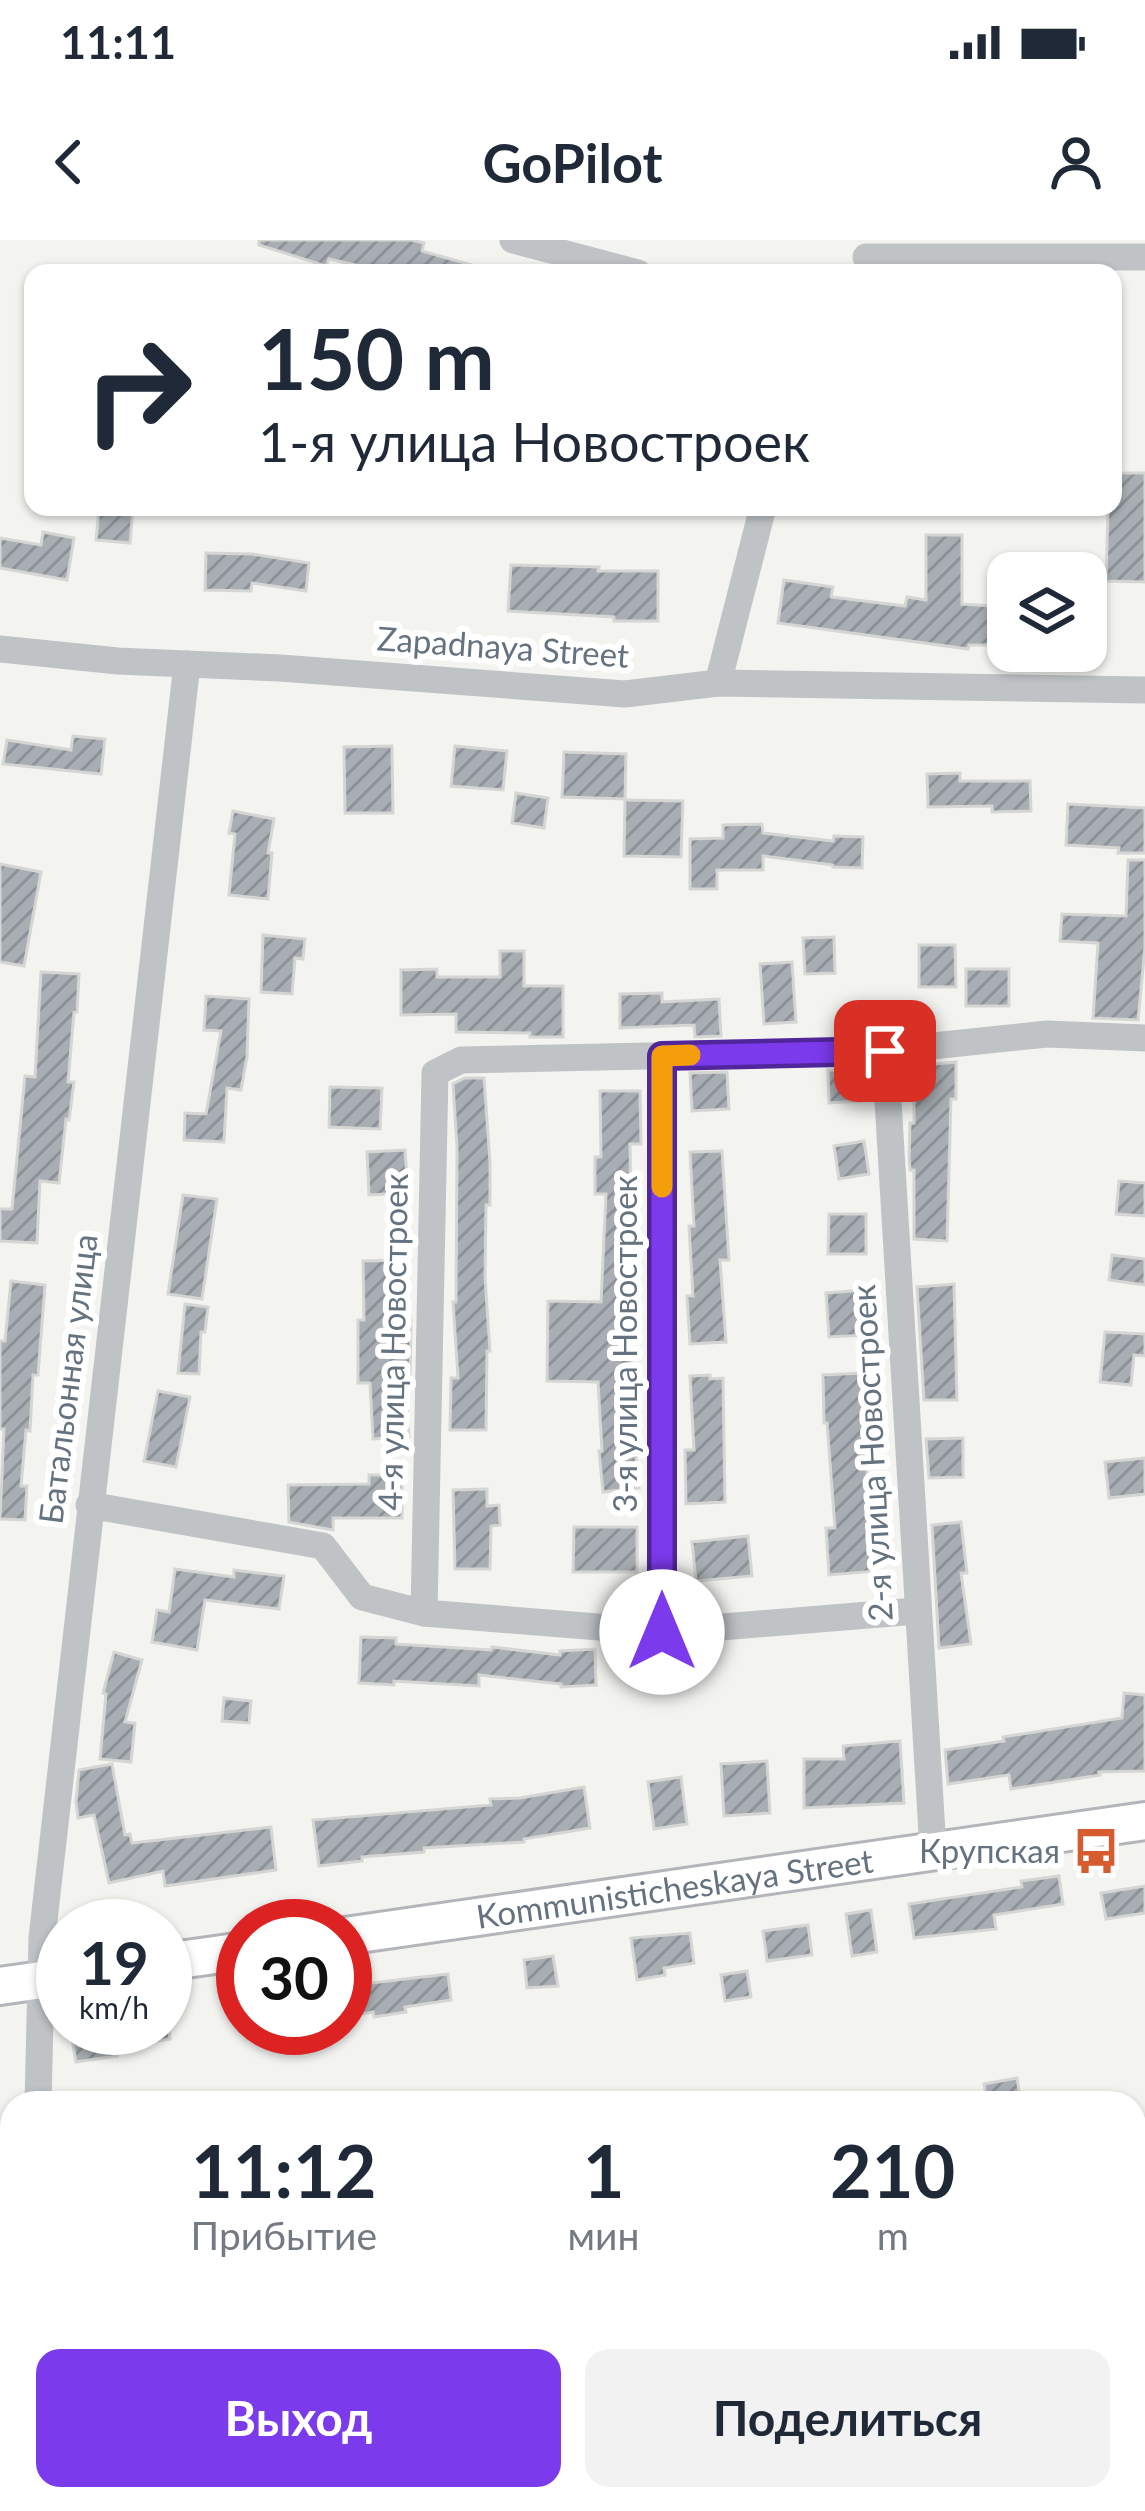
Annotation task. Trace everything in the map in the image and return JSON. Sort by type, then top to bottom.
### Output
[{"type":"main road","name":"Kommunisticheskaya Street","points":[[372,1932],[1145,1821]]},
{"type":"main road","points":[[0,1986],[36,1981]]},
{"type":"street","points":[[513,240],[613,253]]},
{"type":"street","points":[[864,257],[1145,257]]},
{"type":"street","points":[[718,683],[761,516]]},
{"type":"street","name":"Zapadnaya Street","points":[[0,649],[625,694],[718,683],[1145,691]]},
{"type":"street","name":"Батальонная улица","points":[[46,1899],[187,664]]},
{"type":"street","points":[[662,1056],[885,1051],[1047,1034],[1145,1039]]},
{"type":"street","name":"2-я улица Новостроек","points":[[885,1051],[933,1850]]},
{"type":"street","name":"4-я улица Новостроек","points":[[424,1613],[435,1073],[461,1060],[662,1056]]},
{"type":"street","name":"3-я улица Новостроек","points":[[662,1056],[662,1632]]},
{"type":"street","points":[[89,1505],[323,1546],[362,1598],[424,1613],[662,1632],[916,1611]]},
{"type":"street","name":"Батальонная улица","points":[[39,2091],[43,2055]]},
{"type":"building","points":[[259,240],[411,240],[424,243],[422,251],[468,264],[351,264],[329,259],[320,264],[259,245]]},
{"type":"building","points":[[1122,473],[1145,473],[1145,582],[1107,581],[1108,516],[1122,516]]},
{"type":"building","points":[[98,516],[132,516],[130,543],[96,540]]},
{"type":"building","points":[[43,532],[74,538],[67,580],[0,568],[0,538],[41,545]]},
{"type":"building","points":[[926,535],[962,535],[962,604],[987,606],[987,645],[969,645],[968,649],[778,623],[784,580],[833,587],[831,597],[905,606],[907,597],[926,600]]},
{"type":"building","points":[[206,553],[309,563],[306,591],[252,583],[251,591],[205,590]]},
{"type":"building","points":[[511,565],[658,571],[658,621],[508,611]]},
{"type":"building","points":[[73,736],[105,739],[101,774],[3,764],[7,740],[71,750]]},
{"type":"building","points":[[392,746],[393,813],[345,813],[344,747]]},
{"type":"building","points":[[455,746],[507,751],[503,790],[451,786]]},
{"type":"building","points":[[564,752],[626,754],[625,799],[562,797]]},
{"type":"building","points":[[960,773],[960,781],[1030,781],[1031,811],[928,807],[927,774]]},
{"type":"building","points":[[516,793],[548,798],[544,828],[512,823]]},
{"type":"building","points":[[625,800],[683,801],[681,857],[624,856]]},
{"type":"building","points":[[1068,804],[1145,808],[1145,853],[1066,845]]},
{"type":"building","points":[[233,811],[274,819],[268,899],[229,895]]},
{"type":"building","points":[[762,824],[763,833],[833,841],[834,836],[863,837],[862,868],[763,856],[763,870],[717,870],[717,889],[690,889],[690,839],[723,838],[723,825]]},
{"type":"building","points":[[1128,860],[1145,860],[1145,947],[1138,1020],[1093,1018],[1098,943],[1060,941],[1062,914],[1126,916]]},
{"type":"building","points":[[0,864],[41,872],[24,966],[0,962]]},
{"type":"building","points":[[263,935],[305,939],[303,959],[295,958],[292,994],[261,992]]},
{"type":"building","points":[[834,937],[835,973],[805,974],[803,938]]},
{"type":"building","points":[[919,945],[955,945],[956,987],[919,987]]},
{"type":"building","points":[[500,951],[524,951],[524,986],[563,986],[563,1037],[456,1032],[456,1014],[401,1015],[401,970],[437,969],[437,977],[500,977]]},
{"type":"building","points":[[792,962],[796,1022],[764,1024],[760,964]]},
{"type":"building","points":[[966,969],[1009,969],[1009,1006],[966,1006]]},
{"type":"building","points":[[41,972],[79,974],[69,1120],[59,1183],[40,1181],[37,1243],[0,1241],[0,1209],[12,1209],[25,1076],[35,1077]]},
{"type":"building","points":[[662,993],[662,1002],[719,999],[721,1036],[695,1037],[694,1025],[620,1028],[620,994]]},
{"type":"building","points":[[206,996],[249,999],[247,1057],[241,1090],[227,1088],[224,1142],[184,1140],[185,1113],[206,1114],[221,1031],[204,1030]]},
{"type":"building","points":[[956,1062],[947,1241],[914,1239],[914,1170],[910,1170],[909,1159],[914,1066]]},
{"type":"building","points":[[828,1070],[859,1070],[860,1101],[829,1103]]},
{"type":"building","points":[[727,1072],[729,1109],[692,1111],[690,1073]]},
{"type":"building","points":[[465,1078],[484,1078],[490,1162],[486,1430],[450,1430],[451,1378],[458,1378],[453,1302],[457,1148],[453,1084]]},
{"type":"building","points":[[330,1087],[382,1088],[380,1129],[329,1127]]},
{"type":"building","points":[[600,1091],[640,1091],[641,1144],[630,1144],[631,1222],[636,1222],[633,1275],[627,1275],[639,1488],[603,1492],[598,1382],[547,1381],[548,1301],[601,1302],[606,1194],[595,1194],[595,1157],[601,1157]]},
{"type":"building","points":[[864,1141],[869,1174],[839,1179],[834,1146]]},
{"type":"building","points":[[405,1150],[408,1193],[369,1195],[367,1152]]},
{"type":"building","points":[[722,1151],[729,1260],[720,1260],[726,1342],[690,1344],[689,1226],[694,1226],[690,1152]]},
{"type":"building","points":[[1119,1181],[1145,1183],[1145,1216],[1116,1214]]},
{"type":"building","points":[[183,1195],[217,1199],[202,1299],[168,1294]]},
{"type":"building","points":[[829,1214],[866,1214],[866,1254],[828,1254]]},
{"type":"building","points":[[1112,1255],[1145,1259],[1145,1285],[1109,1280]]},
{"type":"building","points":[[407,1260],[409,1437],[373,1439],[370,1383],[358,1383],[363,1261]]},
{"type":"building","points":[[11,1281],[45,1285],[38,1375],[33,1375],[21,1486],[27,1486],[25,1520],[0,1519],[4,1429],[0,1429],[0,1341],[5,1341]]},
{"type":"building","points":[[954,1284],[957,1400],[924,1400],[917,1287]]},
{"type":"building","points":[[864,1290],[867,1335],[829,1337],[826,1293]]},
{"type":"building","points":[[185,1304],[208,1307],[205,1332],[201,1332],[199,1374],[178,1373]]},
{"type":"building","points":[[1105,1332],[1145,1334],[1145,1356],[1134,1355],[1131,1385],[1100,1382]]},
{"type":"building","points":[[862,1373],[876,1571],[829,1575],[826,1528],[835,1528],[823,1375]]},
{"type":"building","points":[[710,1375],[710,1379],[723,1378],[725,1502],[686,1504],[685,1450],[694,1450],[690,1376]]},
{"type":"building","points":[[158,1391],[190,1397],[176,1467],[144,1461]]},
{"type":"building","points":[[963,1438],[963,1477],[929,1478],[926,1439]]},
{"type":"building","points":[[1145,1458],[1145,1494],[1109,1498],[1105,1462]]},
{"type":"building","points":[[369,1475],[402,1475],[402,1518],[333,1518],[333,1530],[289,1522],[288,1485],[369,1484]]},
{"type":"building","points":[[487,1489],[487,1506],[499,1505],[500,1525],[491,1526],[490,1569],[455,1569],[453,1490]]},
{"type":"building","points":[[961,1522],[967,1573],[961,1573],[971,1644],[939,1648],[932,1525]]},
{"type":"building","points":[[574,1527],[637,1527],[637,1572],[573,1572]]},
{"type":"building","points":[[748,1536],[752,1576],[696,1581],[692,1542]]},
{"type":"building","points":[[175,1569],[234,1577],[234,1570],[284,1576],[279,1609],[205,1600],[197,1650],[152,1642],[157,1610],[169,1612]]},
{"type":"building","points":[[361,1637],[396,1638],[396,1644],[560,1655],[560,1651],[595,1649],[596,1685],[561,1687],[479,1675],[479,1686],[359,1683]]},
{"type":"building","points":[[114,1652],[142,1660],[125,1722],[135,1723],[131,1762],[100,1759],[103,1693]]},
{"type":"building","points":[[1124,1693],[1145,1695],[1145,1771],[1099,1772],[1011,1789],[1009,1775],[948,1784],[945,1750],[1122,1718]]},
{"type":"building","points":[[224,1698],[251,1701],[249,1723],[222,1721]]},
{"type":"building","points":[[900,1741],[904,1803],[804,1808],[804,1759],[844,1759],[843,1746]]},
{"type":"building","points":[[767,1761],[770,1813],[724,1816],[721,1764]]},
{"type":"building","points":[[112,1764],[125,1835],[130,1834],[132,1843],[271,1827],[276,1870],[165,1886],[163,1871],[109,1883],[94,1815],[78,1818],[76,1802],[79,1770]]},
{"type":"building","points":[[681,1777],[687,1824],[654,1829],[648,1782]]},
{"type":"building","points":[[584,1787],[590,1828],[524,1842],[424,1848],[424,1852],[319,1866],[313,1820],[491,1805],[490,1799]]},
{"type":"building","points":[[1059,1876],[1063,1904],[994,1915],[996,1929],[914,1938],[909,1904],[1022,1887],[1021,1881]]},
{"type":"building","points":[[1145,1886],[1145,1913],[1106,1919],[1101,1893]]},
{"type":"building","points":[[871,1910],[877,1952],[852,1956],[846,1914]]},
{"type":"building","points":[[808,1925],[812,1955],[767,1961],[763,1931]]},
{"type":"building","points":[[690,1933],[694,1963],[664,1968],[665,1975],[637,1980],[631,1938]]},
{"type":"building","points":[[553,1956],[558,1986],[527,1988],[524,1960]]},
{"type":"building","points":[[747,1971],[751,1997],[725,2001],[721,1975]]},
{"type":"building","points":[[448,1974],[451,2000],[374,2017],[372,1983]]},
{"type":"building","points":[[75,2055],[117,2055],[117,2056],[76,2062]]},
{"type":"building","points":[[1017,2078],[1019,2091],[985,2091],[984,2084]]},
{"type":"slow traffic","points":[[662,1187],[662,1056],[690,1055]]},
{"type":"place","name":"Крупская","points":[[1096,1851]]},
{"type":"route","points":[[662,1632],[662,1056],[885,1051]]}]
